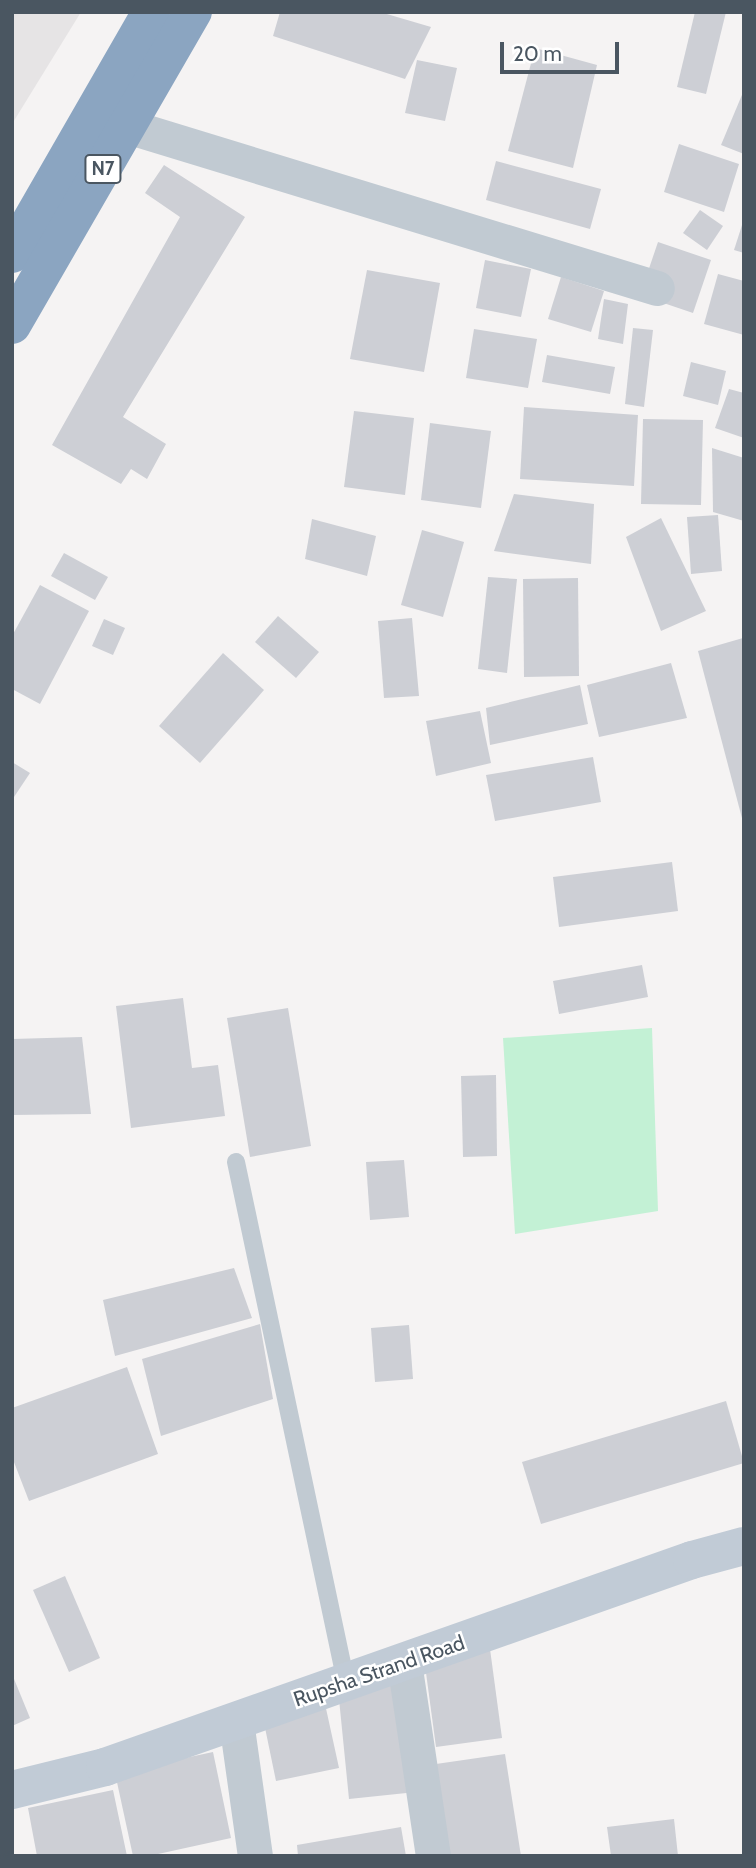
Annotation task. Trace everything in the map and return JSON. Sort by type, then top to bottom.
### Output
[{"type":"highway","name":"N7","points":[[12,254],[151,12]]},
{"type":"highway","name":"N7","points":[[12,325],[193,12]]},
{"type":"street","points":[[127,126],[657,288]]},
{"type":"street","name":"Rupsha Strand Road","points":[[12,1790],[105,1767],[692,1560],[744,1546]]},
{"type":"street","points":[[404,1662],[433,1856]]},
{"type":"street","points":[[236,1721],[254,1856]]},
{"type":"lane","points":[[236,1162],[346,1682]]},
{"type":"shaded area","points":[[12,12],[81,12],[12,124]]},
{"type":"green space","points":[[652,1028],[658,1211],[515,1234],[503,1038]]},
{"type":"building","points":[[280,12],[380,12],[431,27],[405,79],[273,36]]},
{"type":"building","points":[[695,12],[726,12],[706,94],[677,87]]},
{"type":"building","points":[[535,48],[597,65],[573,168],[508,151]]},
{"type":"building","points":[[417,60],[457,68],[445,121],[405,113]]},
{"type":"building","points":[[744,90],[744,154],[721,145]]},
{"type":"building","points":[[679,144],[739,164],[724,212],[664,192]]},
{"type":"building","points":[[496,161],[601,189],[590,229],[486,200]]},
{"type":"building","points":[[164,165],[245,217],[123,417],[166,444],[147,479],[131,469],[121,484],[52,445],[180,217],[145,193]]},
{"type":"building","points":[[700,210],[723,226],[707,250],[683,233]]},
{"type":"building","points":[[744,223],[744,253],[734,250]]},
{"type":"building","points":[[658,242],[711,260],[693,313],[640,295]]},
{"type":"building","points":[[485,260],[531,269],[521,317],[476,308]]},
{"type":"building","points":[[367,270],[440,283],[424,372],[350,359]]},
{"type":"building","points":[[718,274],[744,281],[744,335],[704,324]]},
{"type":"building","points":[[561,277],[604,291],[591,332],[548,319]]},
{"type":"building","points":[[604,299],[628,304],[623,344],[598,339]]},
{"type":"building","points":[[633,328],[653,330],[644,407],[625,404]]},
{"type":"building","points":[[474,329],[537,339],[528,388],[466,378]]},
{"type":"building","points":[[547,355],[615,367],[610,394],[542,382]]},
{"type":"building","points":[[691,362],[726,371],[718,405],[683,396]]},
{"type":"building","points":[[729,389],[744,393],[744,438],[715,428]]},
{"type":"building","points":[[524,407],[638,415],[634,486],[520,479]]},
{"type":"building","points":[[354,411],[414,418],[405,495],[344,487]]},
{"type":"building","points":[[643,419],[703,420],[701,505],[641,504]]},
{"type":"building","points":[[430,423],[491,431],[481,508],[421,500]]},
{"type":"building","points":[[712,448],[744,458],[744,521],[713,512]]},
{"type":"building","points":[[514,494],[594,504],[591,564],[494,551]]},
{"type":"building","points":[[718,515],[722,571],[691,574],[687,517]]},
{"type":"building","points":[[661,518],[706,611],[661,631],[626,537]]},
{"type":"building","points":[[312,519],[376,536],[367,576],[305,559]]},
{"type":"building","points":[[422,530],[464,542],[443,617],[401,605]]},
{"type":"building","points":[[64,553],[108,577],[95,600],[51,576]]},
{"type":"building","points":[[488,577],[517,579],[507,673],[478,669]]},
{"type":"building","points":[[578,578],[579,676],[524,677],[523,579]]},
{"type":"building","points":[[40,585],[89,611],[40,704],[12,689],[12,636]]},
{"type":"building","points":[[278,616],[319,652],[296,678],[255,642]]},
{"type":"building","points":[[412,618],[419,696],[384,698],[378,621]]},
{"type":"building","points":[[104,619],[125,628],[113,655],[92,646]]},
{"type":"building","points":[[743,638],[744,642],[743,822],[698,651]]},
{"type":"building","points":[[223,653],[264,690],[200,763],[159,726]]},
{"type":"building","points":[[671,663],[687,718],[599,737],[587,685]]},
{"type":"building","points":[[580,685],[588,724],[490,745],[486,708]]},
{"type":"building","points":[[480,711],[491,763],[436,776],[426,721]]},
{"type":"building","points":[[593,757],[601,802],[495,821],[486,775]]},
{"type":"building","points":[[12,762],[30,773],[12,800]]},
{"type":"building","points":[[672,862],[678,911],[559,927],[553,877]]},
{"type":"building","points":[[642,965],[648,997],[559,1014],[553,981]]},
{"type":"building","points":[[183,998],[192,1068],[218,1065],[225,1116],[131,1128],[116,1006]]},
{"type":"building","points":[[288,1008],[311,1146],[250,1157],[227,1018]]},
{"type":"building","points":[[82,1037],[91,1114],[12,1115],[12,1039]]},
{"type":"building","points":[[496,1075],[497,1156],[463,1157],[461,1076]]},
{"type":"building","points":[[404,1160],[409,1217],[370,1220],[366,1162]]},
{"type":"building","points":[[234,1268],[252,1318],[115,1356],[103,1300]]},
{"type":"building","points":[[260,1324],[273,1399],[161,1436],[142,1359]]},
{"type":"building","points":[[409,1325],[413,1379],[375,1382],[371,1328]]},
{"type":"building","points":[[127,1367],[158,1454],[29,1501],[12,1457],[12,1408]]},
{"type":"building","points":[[726,1401],[744,1463],[541,1524],[522,1462]]},
{"type":"building","points":[[65,1576],[100,1658],[69,1672],[33,1590]]},
{"type":"building","points":[[490,1649],[502,1738],[436,1747],[424,1658]]},
{"type":"building","points":[[12,1674],[30,1718],[12,1726]]},
{"type":"building","points":[[404,1682],[416,1792],[349,1799],[338,1689]]},
{"type":"building","points":[[325,1704],[339,1768],[276,1781],[263,1718]]},
{"type":"building","points":[[213,1752],[231,1838],[149,1856],[133,1856],[115,1773]]},
{"type":"building","points":[[505,1754],[521,1856],[450,1856],[436,1764]]},
{"type":"building","points":[[113,1790],[127,1856],[37,1856],[28,1808]]},
{"type":"building","points":[[674,1819],[678,1856],[611,1856],[607,1827]]},
{"type":"building","points":[[401,1827],[406,1856],[298,1856],[297,1845]]}]
